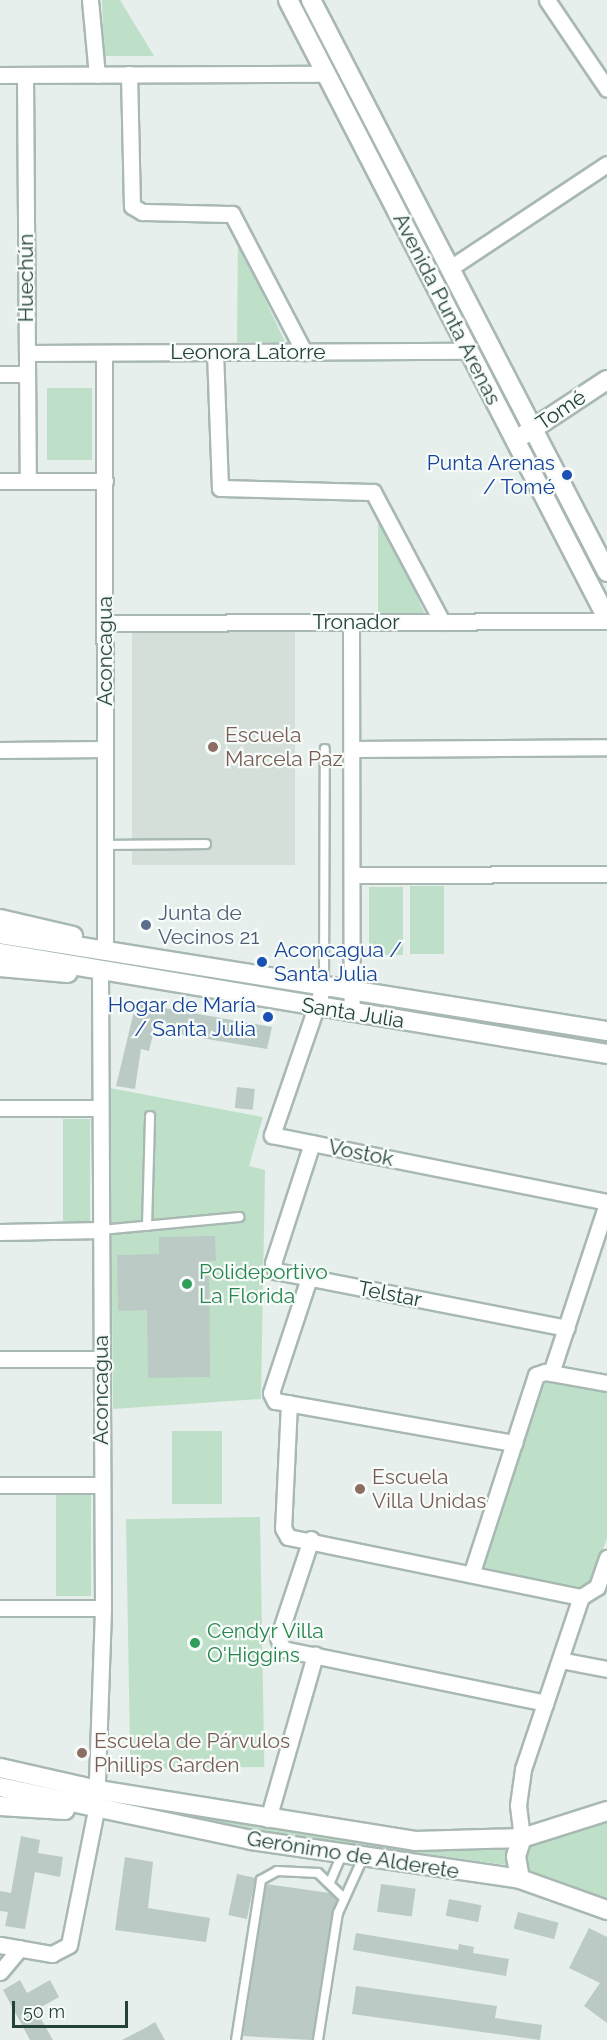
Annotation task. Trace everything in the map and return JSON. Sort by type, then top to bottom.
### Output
[{"type":"main road","name":"Avenida Punta Arenas","points":[[288,0],[607,619]]},
{"type":"main road","name":"Avenida Punta Arenas","points":[[311,0],[607,572]]},
{"type":"main road","name":"Tomé","points":[[516,441],[607,380]]},
{"type":"main road","name":"Santa Julia","points":[[0,919],[105,948]]},
{"type":"main road","name":"Santa Julia","points":[[0,934],[105,948],[607,1031]]},
{"type":"main road","name":"Santa Julia","points":[[0,953],[607,1054]]},
{"type":"main road","name":"Santa Julia","points":[[0,967],[100,971]]},
{"type":"main road","name":"Gerónimo de Alderete","points":[[0,1768],[98,1790],[398,1840],[522,1838],[607,1810]]},
{"type":"main road","name":"Gerónimo de Alderete","points":[[0,1787],[96,1810],[363,1858],[520,1879],[607,1910]]},
{"type":"main road","name":"Gerónimo de Alderete","points":[[27,1792],[98,1790]]},
{"type":"main road","name":"Gerónimo de Alderete","points":[[0,1806],[96,1810]]},
{"type":"main road","points":[[520,1879],[516,1856],[522,1838]]},
{"type":"street","points":[[90,0],[97,75]]},
{"type":"street","points":[[547,0],[607,89]]},
{"type":"street","points":[[0,75],[326,74]]},
{"type":"street","name":"Huechún","points":[[25,75],[28,481]]},
{"type":"street","points":[[129,75],[130,198],[142,212],[223,211],[235,217],[304,352]]},
{"type":"street","points":[[450,268],[607,164]]},
{"type":"street","name":"Leonora Latorre","points":[[27,353],[469,351]]},
{"type":"street","points":[[215,352],[220,488],[366,489],[379,498],[442,622]]},
{"type":"street","name":"Aconcagua","points":[[104,353],[105,948]]},
{"type":"street","points":[[0,374],[27,374]]},
{"type":"street","points":[[0,481],[105,481]]},
{"type":"street","name":"Tronador","points":[[105,623],[607,619]]},
{"type":"street","points":[[351,622],[352,1013]]},
{"type":"street","points":[[352,749],[607,747]]},
{"type":"street","points":[[0,750],[105,749]]},
{"type":"street","points":[[352,875],[607,874]]},
{"type":"street","name":"Aconcagua","points":[[0,1945],[52,1954],[72,1940],[96,1810],[103,1608],[100,971]]},
{"type":"street","name":"Vostok","points":[[324,984],[272,1135],[607,1203]]},
{"type":"street","points":[[0,1108],[100,1108]]},
{"type":"street","name":"Telstar","points":[[312,1143],[273,1263],[279,1272],[566,1328]]},
{"type":"street","points":[[551,1373],[601,1240],[607,1203]]},
{"type":"street","points":[[0,1232],[100,1230]]},
{"type":"street","points":[[309,1278],[271,1393],[275,1401],[514,1443]]},
{"type":"street","points":[[0,1359],[101,1359]]},
{"type":"street","points":[[472,1572],[536,1375],[551,1373],[607,1383]]},
{"type":"street","points":[[289,1403],[283,1528],[288,1537],[311,1539],[472,1572],[580,1597]]},
{"type":"street","points":[[0,1485],[102,1485]]},
{"type":"street","points":[[311,1539],[280,1644],[315,1655],[545,1703]]},
{"type":"street","points":[[522,1838],[520,1781],[580,1597],[597,1587],[607,1558]]},
{"type":"street","points":[[0,1608],[103,1608]]},
{"type":"street","points":[[268,1818],[315,1655]]},
{"type":"street","points":[[560,1660],[607,1669]]},
{"type":"street","points":[[0,1972],[20,1948]]},
{"type":"lane","points":[[324,984],[325,749]]},
{"type":"lane","points":[[105,844],[206,844]]},
{"type":"lane","points":[[147,1226],[150,1116]]},
{"type":"lane","points":[[100,1230],[239,1217]]},
{"type":"lane","points":[[331,1880],[342,1854]]},
{"type":"lane","points":[[318,2040],[343,1897],[363,1858]]},
{"type":"lane","points":[[236,2040],[261,1881],[294,1869],[331,1880],[343,1897]]},
{"type":"shaded area","name":"Escuela Marcela Paz","points":[[132,629],[295,629],[295,865],[132,865]]},
{"type":"green space","points":[[102,0],[120,0],[154,56],[104,56]]},
{"type":"green space","points":[[238,241],[285,342],[237,342]]},
{"type":"green space","points":[[47,388],[92,388],[92,460],[47,460]]},
{"type":"green space","points":[[378,512],[425,614],[378,614]]},
{"type":"green space","points":[[410,886],[444,886],[444,954],[410,954]]},
{"type":"green space","points":[[369,887],[403,887],[403,955],[369,955]]},
{"type":"green space","points":[[114,961],[311,992],[312,995],[310,997]]},
{"type":"green space","points":[[369,1000],[607,1040],[607,1048],[365,1006]]},
{"type":"green space","name":"Polideportivo La Florida","points":[[110,1088],[263,1117],[249,1166],[265,1170],[261,1399],[113,1409]]},
{"type":"green space","points":[[63,1119],[90,1119],[90,1221],[63,1221]]},
{"type":"green space","points":[[544,1377],[607,1388],[607,1538],[588,1592],[480,1567]]},
{"type":"green space","points":[[172,1431],[222,1431],[222,1504],[172,1504]]},
{"type":"green space","points":[[56,1491],[91,1491],[91,1596],[56,1596]]},
{"type":"green space","name":"Cendyr Villa O'Higgins","points":[[260,1517],[264,1767],[130,1769],[126,1519]]},
{"type":"green space","points":[[109,1802],[405,1848],[505,1847],[507,1865],[256,1831]]},
{"type":"green space","points":[[607,1821],[607,1900],[527,1869],[524,1853],[532,1844]]},
{"type":"building","points":[[136,1003],[272,1027],[267,1049],[154,1030],[149,1051],[141,1049],[135,1089],[116,1086]]},
{"type":"building","points":[[237,1087],[255,1089],[253,1110],[235,1108]]},
{"type":"building","points":[[215,1236],[216,1261],[209,1261],[210,1377],[148,1378],[147,1310],[118,1311],[117,1255],[159,1254],[159,1237]]},
{"type":"building","points":[[21,1836],[40,1840],[38,1853],[63,1857],[60,1877],[35,1872],[25,1929],[5,1926],[8,1912],[0,1911],[0,1891],[11,1893]]},
{"type":"building","points":[[125,1857],[153,1862],[148,1908],[210,1918],[206,1942],[115,1930]]},
{"type":"building","points":[[237,1874],[256,1878],[247,1919],[228,1915]]},
{"type":"building","points":[[266,1884],[330,1893],[337,1899],[312,2040],[243,2036]]},
{"type":"building","points":[[381,1884],[416,1889],[412,1917],[377,1912]]},
{"type":"building","points":[[449,1899],[481,1905],[478,1922],[446,1916]]},
{"type":"building","points":[[518,1912],[559,1923],[554,1939],[514,1928]]},
{"type":"building","points":[[589,1928],[607,1937],[607,2023],[584,2006],[600,1983],[569,1968]]},
{"type":"building","points":[[356,1933],[458,1950],[459,1944],[474,1947],[473,1953],[509,1959],[506,1976],[353,1950]]},
{"type":"building","points":[[20,1980],[27,1993],[50,1980],[59,1997],[36,2010],[53,2040],[30,2040],[3,1990]]},
{"type":"building","points":[[356,1986],[497,2006],[495,2018],[542,2025],[540,2040],[352,2014]]},
{"type":"building","points":[[155,2022],[165,2040],[122,2040],[147,2027]]},
{"type":"place","name":"Punta Arenas / Tomé","points":[[567,475]]},
{"type":"place","name":"Escuela Marcela Paz","points":[[213,747]]},
{"type":"place","name":"Junta de Vecinos 21","points":[[146,925]]},
{"type":"place","name":"Aconcagua / Santa Julia","points":[[262,962]]},
{"type":"place","name":"Hogar de María / Santa Julia","points":[[268,1017]]},
{"type":"place","name":"Polideportivo La Florida","points":[[187,1284]]},
{"type":"place","name":"Escuela Villa Unidas","points":[[360,1489]]},
{"type":"place","name":"Cendyr Villa O'Higgins","points":[[195,1643]]},
{"type":"place","name":"Escuela de Párvulos Phillips Garden","points":[[82,1753]]}]
